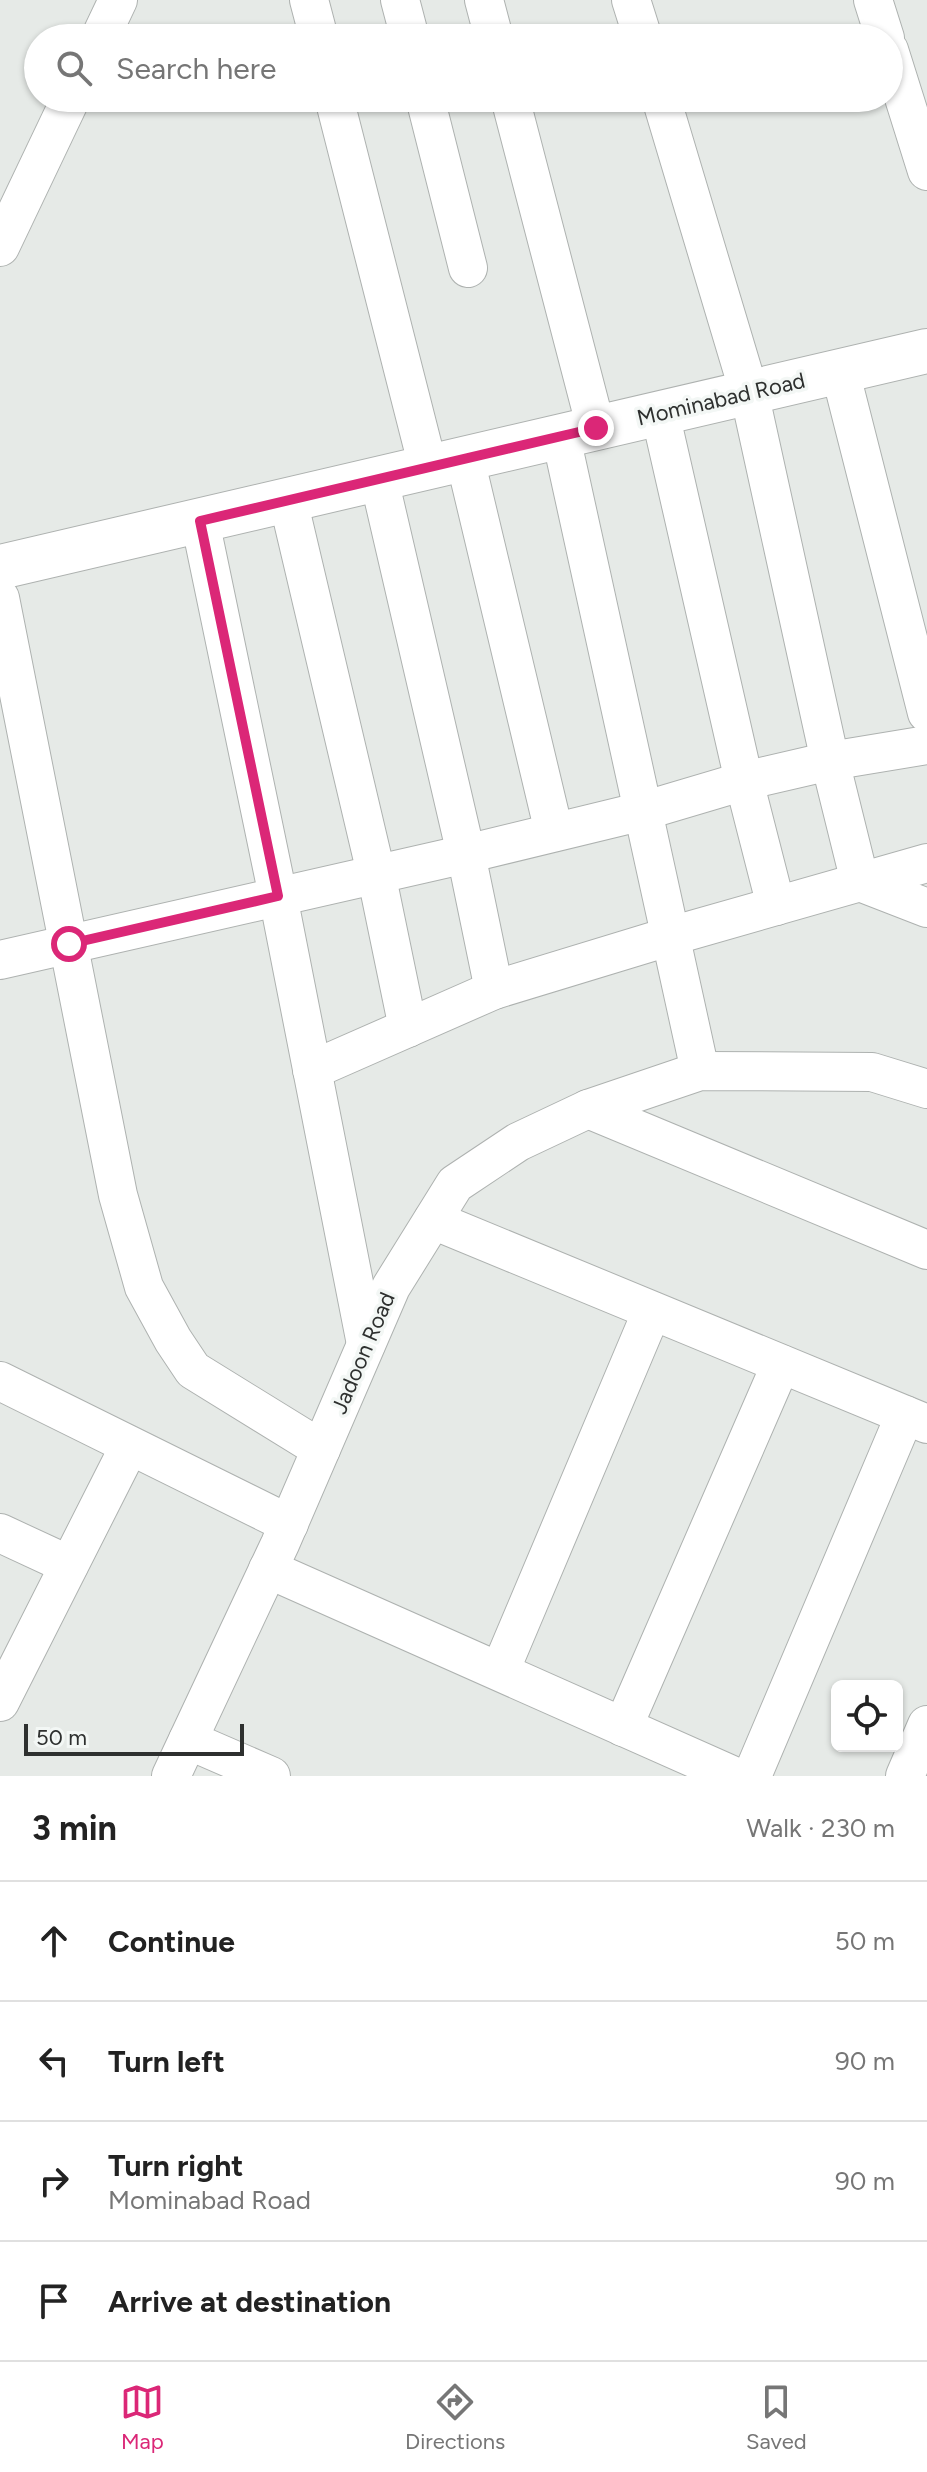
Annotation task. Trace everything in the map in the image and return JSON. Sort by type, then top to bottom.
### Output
[{"type":"main road","name":"Mominabad Road","points":[[0,567],[927,351]]},
{"type":"street","points":[[107,24],[118,0]]},
{"type":"street","points":[[309,0],[315,24]]},
{"type":"street","points":[[400,0],[406,24]]},
{"type":"street","points":[[484,0],[490,24]]},
{"type":"street","points":[[631,0],[639,24]]},
{"type":"street","points":[[873,0],[881,24]]},
{"type":"street","points":[[903,95],[927,171]]},
{"type":"street","points":[[0,247],[14,186],[62,112]]},
{"type":"street","points":[[338,112],[446,463],[554,832]]},
{"type":"street","points":[[429,112],[468,268]]},
{"type":"street","points":[[513,112],[578,433],[643,811],[700,1071]]},
{"type":"street","points":[[665,112],[749,392],[830,761],[860,882]]},
{"type":"street","points":[[840,371],[927,713]]},
{"type":"street","points":[[660,413],[744,781],[776,906]]},
{"type":"street","points":[[379,479],[466,854],[494,990]]},
{"type":"street","points":[[288,500],[376,873],[408,1028]]},
{"type":"street","points":[[200,521],[366,1344]]},
{"type":"street","points":[[0,598],[118,1195],[144,1287],[193,1370],[321,1449]]},
{"type":"street","points":[[0,960],[466,854],[830,761],[927,745]]},
{"type":"street","points":[[312,1070],[494,990],[927,863]]},
{"type":"street","points":[[860,882],[927,908]]},
{"type":"street","name":"Jadoon Road","points":[[171,1776],[289,1524],[391,1287],[455,1184],[518,1142],[588,1109],[700,1071],[872,1072],[927,1089]]},
{"type":"street","points":[[588,1109],[927,1250]]},
{"type":"street","points":[[433,1220],[916,1420],[752,1776]]},
{"type":"street","points":[[500,1671],[652,1311]]},
{"type":"street","points":[[623,1727],[781,1364]]},
{"type":"street","points":[[0,1381],[289,1524]]},
{"type":"street","points":[[0,1702],[129,1447]]},
{"type":"street","points":[[0,1533],[69,1565]]},
{"type":"street","points":[[268,1569],[734,1776]]},
{"type":"street","points":[[905,1776],[927,1725]]},
{"type":"street","points":[[188,1740],[271,1776]]},
{"type":"route","points":[[69,944],[278,896],[200,521],[596,428]]}]
